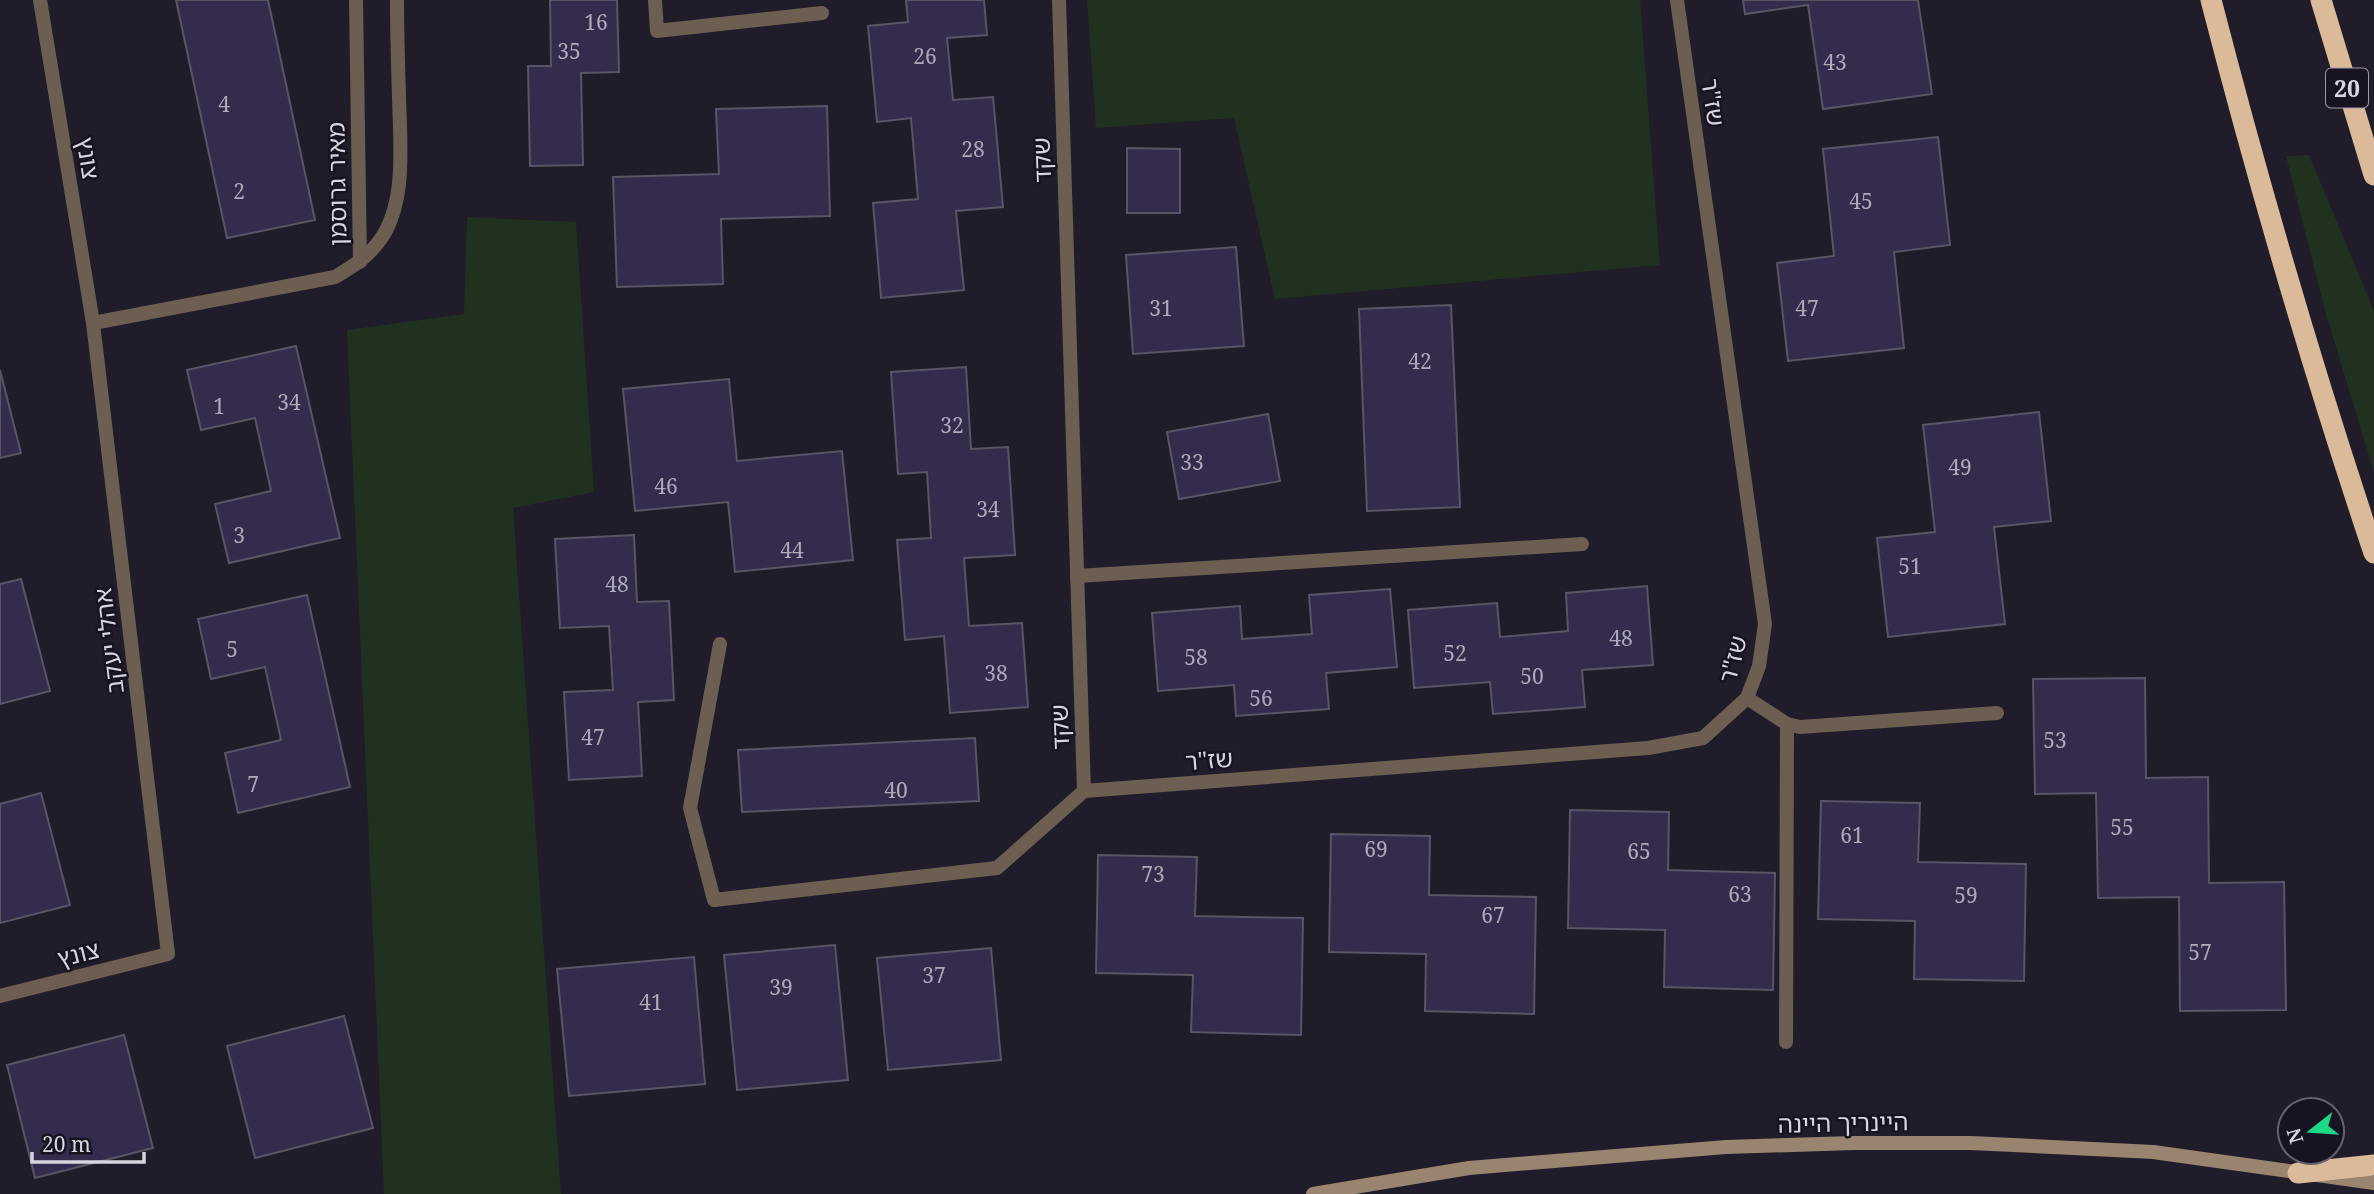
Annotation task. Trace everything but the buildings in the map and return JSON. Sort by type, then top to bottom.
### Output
[{"type":"highway","points":[[2211,0],[2245,134],[2326,405],[2374,553]]},
{"type":"highway","name":"20","points":[[2320,0],[2374,175]]},
{"type":"highway","points":[[2298,1172],[2374,1166]]},
{"type":"main road","name":"היינריך היינה","points":[[1313,1194],[1469,1168],[1726,1147],[1854,1143],[1971,1143],[2152,1152],[2374,1183]]},
{"type":"street","name":"צונץ","points":[[40,0],[93,323]]},
{"type":"street","name":"מאיר גרוסמן","points":[[356,0],[360,262]]},
{"type":"street","name":"מאיר גרוסמן","points":[[360,262],[381,239],[396,198],[400,161],[397,0]]},
{"type":"street","points":[[655,0],[657,31],[822,13]]},
{"type":"street","name":"שקד","points":[[1059,0],[1084,791]]},
{"type":"street","name":"שז\"ר","points":[[1084,791],[1648,748],[1703,738],[1747,698],[1759,666],[1765,625],[1677,0]]},
{"type":"street","points":[[93,323],[335,277],[360,262]]},
{"type":"street","name":"אהלי יעקב","points":[[93,323],[168,954]]},
{"type":"street","points":[[1077,576],[1582,544]]},
{"type":"street","points":[[720,644],[690,808],[714,900],[997,868],[1084,791]]},
{"type":"street","points":[[1747,698],[1787,724],[1800,727],[1997,713]]},
{"type":"street","points":[[1786,1042],[1787,724]]},
{"type":"street","name":"צונץ","points":[[0,996],[168,954]]},
{"type":"green space","points":[[1087,0],[1640,0],[1660,265],[1275,299],[1234,118],[1096,128]]},
{"type":"green space","points":[[2309,155],[2374,311],[2374,472],[2325,311],[2286,156]]},
{"type":"green space","points":[[467,217],[576,222],[594,492],[513,508],[561,1194],[384,1194],[347,330],[464,314]]}]
